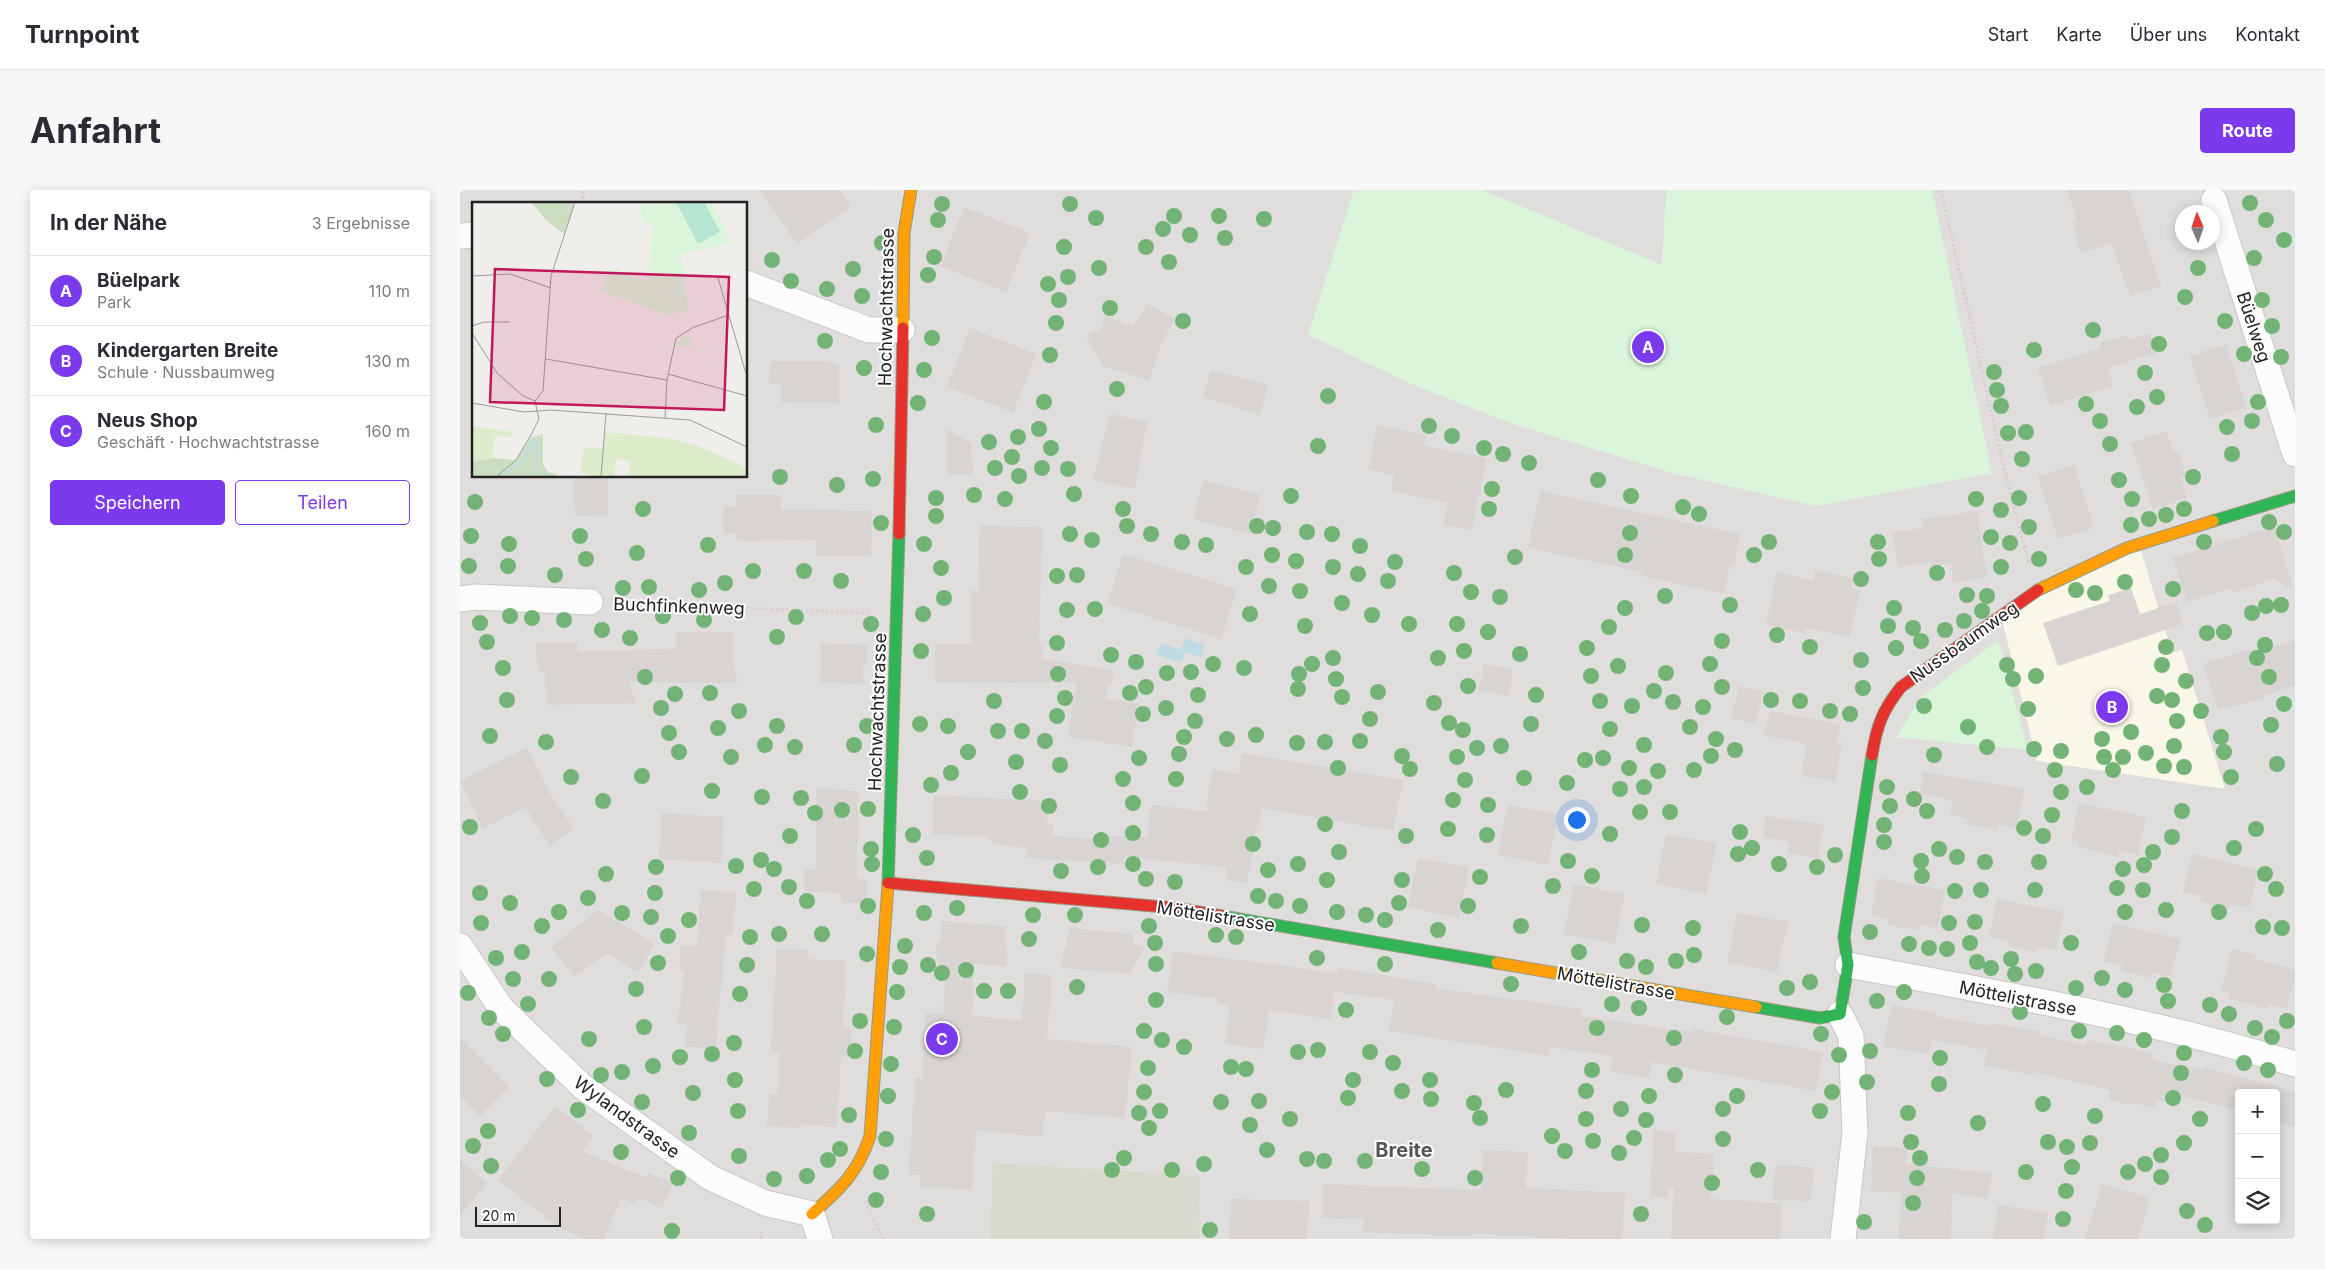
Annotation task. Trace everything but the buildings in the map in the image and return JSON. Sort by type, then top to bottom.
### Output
[{"type":"street","name":"Hochwachtstrasse","points":[[812,1214],[852,1176],[864,1158],[870,1136],[888,883],[898,615],[904,233],[911,190]]},
{"type":"street","name":"Büelweg","points":[[2214,200],[2295,454]]},
{"type":"street","points":[[748,284],[869,330],[902,330]]},
{"type":"street","name":"Nussbaumweg","points":[[1848,965],[1844,937],[1876,731],[1886,706],[1900,687],[2036,591],[2127,548],[2295,496]]},
{"type":"street","name":"Buchfinkenweg","points":[[460,599],[475,597],[590,602]]},
{"type":"street","name":"Möttelistrasse","points":[[888,883],[1176,908],[1820,1018],[1840,1014]]},
{"type":"street","name":"Wylandstrasse","points":[[460,946],[501,1008],[583,1087],[711,1178],[765,1203],[812,1214]]},
{"type":"street","points":[[1843,1239],[1855,1133],[1851,1036],[1840,1014],[1848,965]]},
{"type":"street","name":"Möttelistrasse","points":[[1848,965],[2069,1007],[2258,1053],[2295,1064]]},
{"type":"street","points":[[812,1214],[820,1239]]},
{"type":"path","points":[[1941,190],[2006,477],[2036,591]]},
{"type":"path","name":"Buchfinkenweg","points":[[590,602],[898,615]]},
{"type":"path","points":[[863,1197],[883,1239]]},
{"type":"shaded area","points":[[460,190],[2295,190],[2295,1239],[460,1239]]},
{"type":"shaded area","points":[[875,190],[911,190],[904,233],[870,225]]},
{"type":"shaded area","points":[[2139,544],[2172,653],[2182,650],[2225,789],[2037,761],[2001,616]]},
{"type":"shaded area","points":[[993,1163],[1200,1176],[1199,1239],[990,1239]]},
{"type":"green space","points":[[1354,190],[1482,190],[1662,265],[1666,190],[1932,190],[1992,473],[1816,506],[1672,473],[1510,423],[1409,383],[1308,335]]},
{"type":"green space","points":[[1998,640],[2028,750],[1896,737],[1921,697]]},
{"type":"water","points":[[1185,638],[1205,645],[1201,657],[1185,652],[1181,663],[1157,655],[1161,643],[1181,650]]},
{"type":"traffic: fast","points":[[2213,521],[2295,496]]},
{"type":"traffic: fast","points":[[888,885],[899,534]]},
{"type":"traffic: fast","points":[[1756,1007],[1820,1018],[1840,1014],[1848,965],[1844,937],[1872,755]]},
{"type":"traffic: fast","points":[[1222,916],[1497,963]]},
{"type":"traffic: slow","points":[[903,328],[904,233],[911,190]]},
{"type":"traffic: slow","points":[[2038,590],[2127,548],[2213,521]]},
{"type":"traffic: slow","points":[[812,1214],[847,1180],[860,1160],[870,1136],[888,885]]},
{"type":"traffic: slow","points":[[1497,963],[1756,1007]]},
{"type":"traffic: jam","points":[[899,534],[903,328]]},
{"type":"traffic: jam","points":[[1872,755],[1881,719],[1901,687],[2038,590]]},
{"type":"traffic: jam","points":[[888,883],[1176,908],[1222,916]]},
{"type":"place","name":"Büelpark","points":[[1648,347]]},
{"type":"place","name":"Kindergarten Breite","points":[[2112,707]]},
{"type":"place","name":"Neus Shop","points":[[942,1039]]},
{"type":"district","name":"Breite","points":[[1404,1150]]}]
